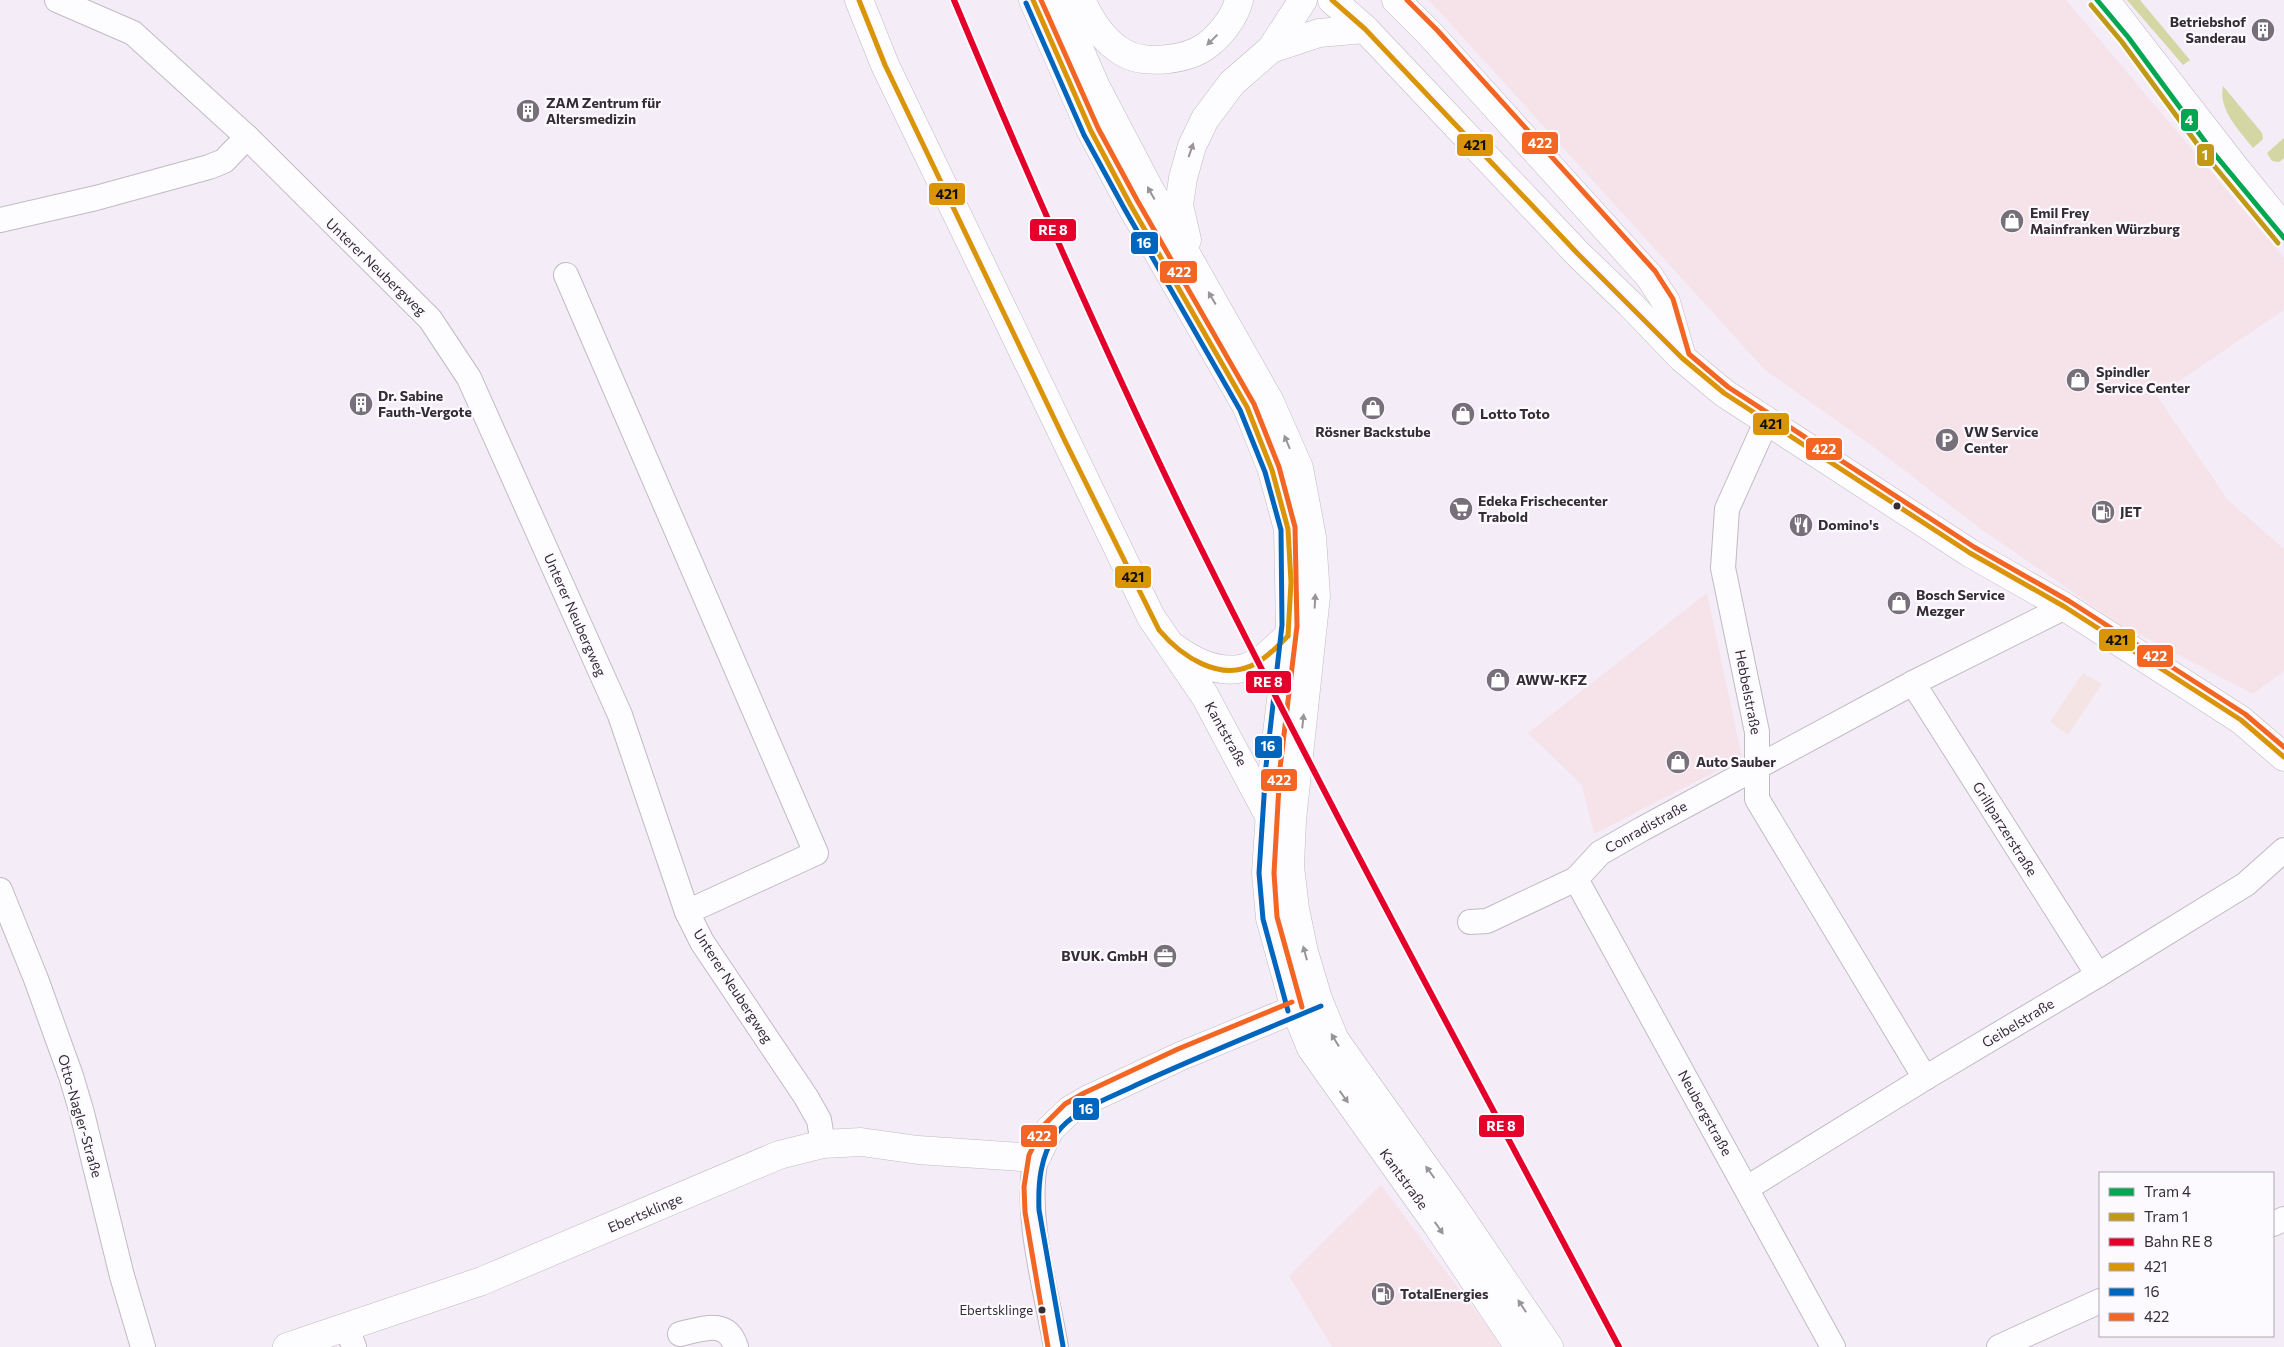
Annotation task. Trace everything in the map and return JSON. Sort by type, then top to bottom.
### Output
[{"type":"main road","name":"Kantstraße","points":[[860,0],[885,65],[1151,617],[1205,696],[1269,816],[1266,873],[1270,918],[1307,1004],[1311,1048],[1437,1225],[1519,1347]]},
{"type":"main road","points":[[1033,0],[1056,54],[1104,155],[1166,270],[1248,407],[1272,470],[1288,529],[1289,630],[1269,816]]},
{"type":"main road","points":[[1058,0],[1096,87],[1150,190],[1270,402],[1299,468],[1312,537],[1316,596],[1292,820],[1290,866],[1295,909],[1304,952],[1307,1004],[1332,1034],[1349,1061],[1454,1206],[1549,1347]]},
{"type":"main road","points":[[1081,0],[1101,35],[1125,54],[1150,61],[1181,56],[1205,47],[1224,29],[1237,8],[1239,0]]},
{"type":"main road","points":[[1193,266],[1179,205],[1183,178],[1192,146],[1205,119],[1232,83],[1271,49],[1304,0]]},
{"type":"main road","points":[[1332,0],[1365,29],[1578,254],[1682,358],[1724,393],[1970,553],[2065,606],[2241,720],[2284,757]]},
{"type":"main road","points":[[1396,0],[1431,35],[1649,276],[1666,302],[1682,358]]},
{"type":"main road","points":[[2106,0],[2233,166],[2284,228]]},
{"type":"main road","points":[[1271,49],[1319,33],[1365,29]]},
{"type":"main road","name":"Kantstraße","points":[[1168,642],[1200,663],[1220,669],[1245,668],[1268,655],[1289,630]]},
{"type":"main road","points":[[1036,1158],[1050,1129],[1070,1110],[1086,1100],[1181,1056],[1307,1004]]},
{"type":"main road","name":"Ebertsklinge","points":[[287,1347],[351,1338],[778,1156],[823,1144],[862,1142],[918,1150],[1036,1158]]},
{"type":"street","name":"Unterer Neubergweg","points":[[57,0],[132,33],[246,137],[430,319],[469,378],[620,715],[687,912],[702,942],[806,1097],[819,1120],[823,1144]]},
{"type":"street","points":[[0,220],[209,168],[224,161],[246,137]]},
{"type":"street","points":[[566,274],[816,853],[687,912]]},
{"type":"street","name":"Hebbelstraße","points":[[1766,420],[1727,509],[1724,568],[1757,732],[1757,799],[1925,1078]]},
{"type":"street","name":"Conradistraße","points":[[1470,922],[1487,921],[1576,879],[1600,853],[1757,765],[2065,606]]},
{"type":"street","name":"Grillparzerstraße","points":[[1913,683],[2098,975]]},
{"type":"street","name":"Geibelstraße","points":[[1747,1188],[2246,884],[2284,850]]},
{"type":"street","name":"Neubergstraße","points":[[1576,879],[1833,1347]]},
{"type":"street","name":"Otto-Nagler-Straße","points":[[0,890],[36,979],[71,1076],[122,1276],[143,1347]]},
{"type":"street","points":[[1036,1158],[1032,1180],[1032,1211],[1056,1347]]},
{"type":"street","points":[[1999,1347],[2099,1301]]},
{"type":"street","points":[[680,1334],[716,1328],[725,1329],[733,1337],[736,1347]]},
{"type":"shaded area","points":[[1429,0],[2066,0],[2284,258],[2284,310],[2157,396],[2228,500],[2284,549],[2284,671],[2253,694],[2119,624],[1981,529],[1879,451],[1764,369]]},
{"type":"shaded area","points":[[1707,593],[1742,758],[1594,834],[1582,785],[1528,733]]},
{"type":"shaded area","points":[[2083,673],[2102,684],[2068,735],[2050,722]]},
{"type":"shaded area","points":[[1381,1185],[1489,1329],[1500,1347],[1332,1347],[1289,1276]]},
{"type":"green space","points":[[2127,0],[2140,0],[2190,60],[2183,65]]},
{"type":"green space","points":[[2223,86],[2262,133],[2263,139],[2253,148],[2227,112],[2222,95]]},
{"type":"green space","points":[[2284,138],[2284,158],[2279,162],[2272,161],[2267,153]]},
{"type":"tram line","name":"4","points":[[2097,0],[2128,37],[2212,151],[2284,238]]},
{"type":"tram line","name":"1","points":[[2091,5],[2122,42],[2206,156],[2278,243]]},
{"type":"transit line","name":"421","points":[[859,0],[885,65],[1065,441],[1159,630],[1178,649],[1202,664],[1228,670],[1242,669],[1255,664],[1269,655],[1288,636]]},
{"type":"transit line","points":[[954,0],[1065,257],[1122,384],[1182,510],[1288,721],[1619,1347]]},
{"type":"transit line","name":"421","points":[[1033,0],[1091,131],[1130,204],[1247,407],[1272,470],[1288,529],[1291,582],[1288,636]]},
{"type":"transit line","name":"422","points":[[1041,0],[1098,128],[1254,404],[1279,467],[1295,527],[1297,626],[1280,768],[1274,873],[1277,917],[1302,1007]]},
{"type":"transit line","name":"421","points":[[1332,0],[1365,29],[1578,254],[1682,358],[1724,393],[1970,553],[2065,607],[2241,720],[2284,757]]},
{"type":"transit line","name":"422","points":[[1407,0],[1437,30],[1655,271],[1673,299],[1689,354],[1728,387],[1974,547],[2069,601],[2245,714],[2284,747]]},
{"type":"transit line","name":"16","points":[[1026,3],[1084,135],[1240,410],[1265,472],[1281,530],[1282,625],[1266,766],[1259,873],[1263,919],[1288,1011]]},
{"type":"transit line","name":"422","points":[[1048,1347],[1025,1212],[1024,1187],[1029,1155],[1044,1125],[1065,1104],[1084,1093],[1178,1049],[1292,1002]]},
{"type":"transit line","name":"16","points":[[1063,1346],[1039,1210],[1039,1190],[1043,1161],[1056,1134],[1072,1118],[1104,1100],[1182,1064],[1321,1006]]},
{"type":"place","name":"Betriebshof Sanderau","points":[[2263,30]]},
{"type":"place","name":"ZAM Zentrum für Altersmedizin","points":[[528,111]]},
{"type":"place","name":"Emil Frey Mainfranken Würzburg","points":[[2012,221]]},
{"type":"place","name":"Spindler Service Center","points":[[2078,380]]},
{"type":"place","name":"Dr. Sabine Fauth-Vergote","points":[[361,404]]},
{"type":"place","name":"Rösner Backstube","points":[[1373,408]]},
{"type":"place","name":"Lotto Toto","points":[[1463,414]]},
{"type":"place","name":"VW Service Center","points":[[1947,440]]},
{"type":"place","name":"Edeka Frischecenter Trabold","points":[[1461,509]]},
{"type":"place","name":"JET","points":[[2103,512]]},
{"type":"place","name":"Domino's","points":[[1801,525]]},
{"type":"place","name":"Bosch Service Mezger","points":[[1899,603]]},
{"type":"place","name":"AWW-KFZ","points":[[1498,680]]},
{"type":"place","name":"Auto Sauber","points":[[1678,762]]},
{"type":"place","name":"BVUK. GmbH","points":[[1165,956]]},
{"type":"place","name":"TotalEnergies","points":[[1383,1294]]},
{"type":"place","name":"Ebertsklinge","points":[[1042,1310]]}]
